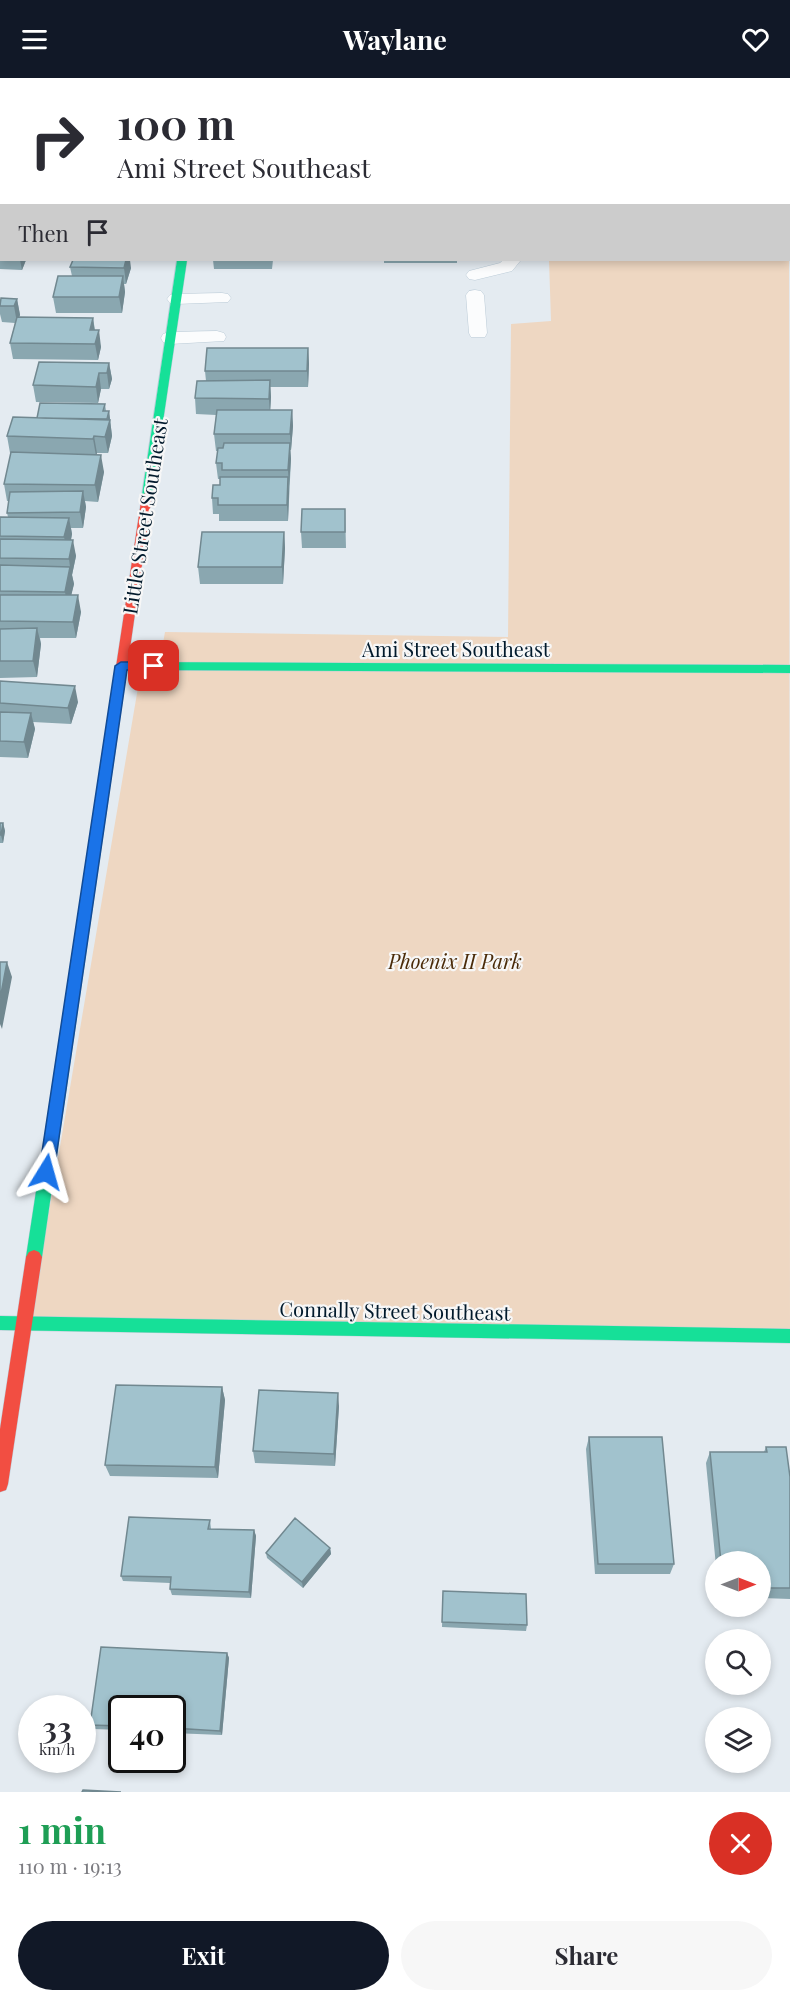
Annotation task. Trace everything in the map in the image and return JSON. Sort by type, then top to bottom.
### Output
[{"type":"street","name":"Little Street Southeast","points":[[0,1484],[182,261]]},
{"type":"street","name":"Ami Street Southeast","points":[[121,666],[790,669]]},
{"type":"street","name":"Connally Street Southeast","points":[[0,1323],[790,1336]]},
{"type":"lane","points":[[475,275],[506,267],[511,261]]},
{"type":"lane","points":[[475,295],[478,333]]},
{"type":"lane","points":[[176,298],[222,298]]},
{"type":"lane","points":[[170,338],[217,337]]},
{"type":"green space","name":"Phoenix II Park","points":[[549,261],[789,261],[790,1336],[29,1329],[142,664],[159,665],[165,632],[508,637],[511,324],[551,321]]},
{"type":"building","points":[[73,261],[126,261],[124,268],[70,267]]},
{"type":"building","points":[[58,276],[123,276],[119,297],[53,297]]},
{"type":"building","points":[[1,298],[17,299],[14,306],[0,306]]},
{"type":"building","points":[[17,317],[93,318],[90,330],[99,330],[95,344],[10,343]]},
{"type":"building","points":[[207,348],[308,348],[307,371],[205,371]]},
{"type":"building","points":[[39,362],[109,363],[107,373],[99,373],[96,387],[33,385]]},
{"type":"building","points":[[270,380],[269,399],[195,398],[197,381]]},
{"type":"building","points":[[40,403],[105,404],[103,411],[109,411],[107,419],[37,418]]},
{"type":"building","points":[[217,410],[292,410],[290,434],[214,434]]},
{"type":"building","points":[[13,417],[110,420],[105,437],[94,436],[93,439],[7,436]]},
{"type":"building","points":[[224,443],[290,443],[288,470],[222,470],[222,463],[216,463],[218,448],[223,448]]},
{"type":"building","points":[[11,452],[101,455],[95,485],[4,484]]},
{"type":"building","points":[[220,477],[288,477],[287,505],[218,505],[218,498],[212,498],[213,485],[220,485]]},
{"type":"building","points":[[83,491],[80,512],[7,513],[10,492]]},
{"type":"building","points":[[302,509],[345,509],[345,532],[301,532]]},
{"type":"building","points":[[0,517],[69,518],[64,537],[0,536]]},
{"type":"building","points":[[202,532],[284,532],[282,567],[198,567]]},
{"type":"building","points":[[0,539],[73,540],[69,559],[0,558]]},
{"type":"building","points":[[0,565],[70,567],[65,592],[0,591]]},
{"type":"building","points":[[0,595],[78,595],[73,622],[0,621]]},
{"type":"building","points":[[37,628],[33,661],[0,661],[0,629]]},
{"type":"building","points":[[0,681],[75,686],[68,708],[0,703]]},
{"type":"building","points":[[0,712],[31,713],[24,742],[0,741]]},
{"type":"building","points":[[0,823],[3,823],[1,835],[0,835]]},
{"type":"building","points":[[0,962],[7,962],[0,999]]},
{"type":"building","points":[[116,1385],[222,1387],[215,1467],[105,1465]]},
{"type":"building","points":[[259,1390],[338,1393],[334,1454],[253,1451]]},
{"type":"building","points":[[589,1437],[662,1437],[674,1564],[598,1564]]},
{"type":"building","points":[[766,1447],[786,1447],[790,1477],[790,1588],[771,1588],[771,1551],[720,1551],[710,1452],[767,1452]]},
{"type":"building","points":[[129,1517],[210,1520],[208,1529],[254,1530],[249,1592],[170,1589],[171,1577],[121,1576]]},
{"type":"building","points":[[295,1518],[330,1548],[302,1582],[266,1553]]},
{"type":"building","points":[[443,1591],[526,1594],[527,1625],[442,1622]]},
{"type":"building","points":[[101,1647],[227,1653],[220,1731],[186,1729],[186,1695],[108,1695],[108,1726],[96,1725],[94,1695]]},
{"type":"building","points":[[83,1790],[121,1792],[82,1792]]},
{"type":"traffic: fast","points":[[147,495],[182,261]]},
{"type":"traffic: fast","points":[[121,666],[790,669]]},
{"type":"traffic: fast","points":[[34,1257],[110,746]]},
{"type":"traffic: fast","points":[[0,1323],[790,1336]]},
{"type":"traffic: jam","points":[[110,746],[147,495]]},
{"type":"traffic: jam","points":[[0,1484],[34,1257]]},
{"type":"route","points":[[46,1172],[121,666],[154,666]]}]
